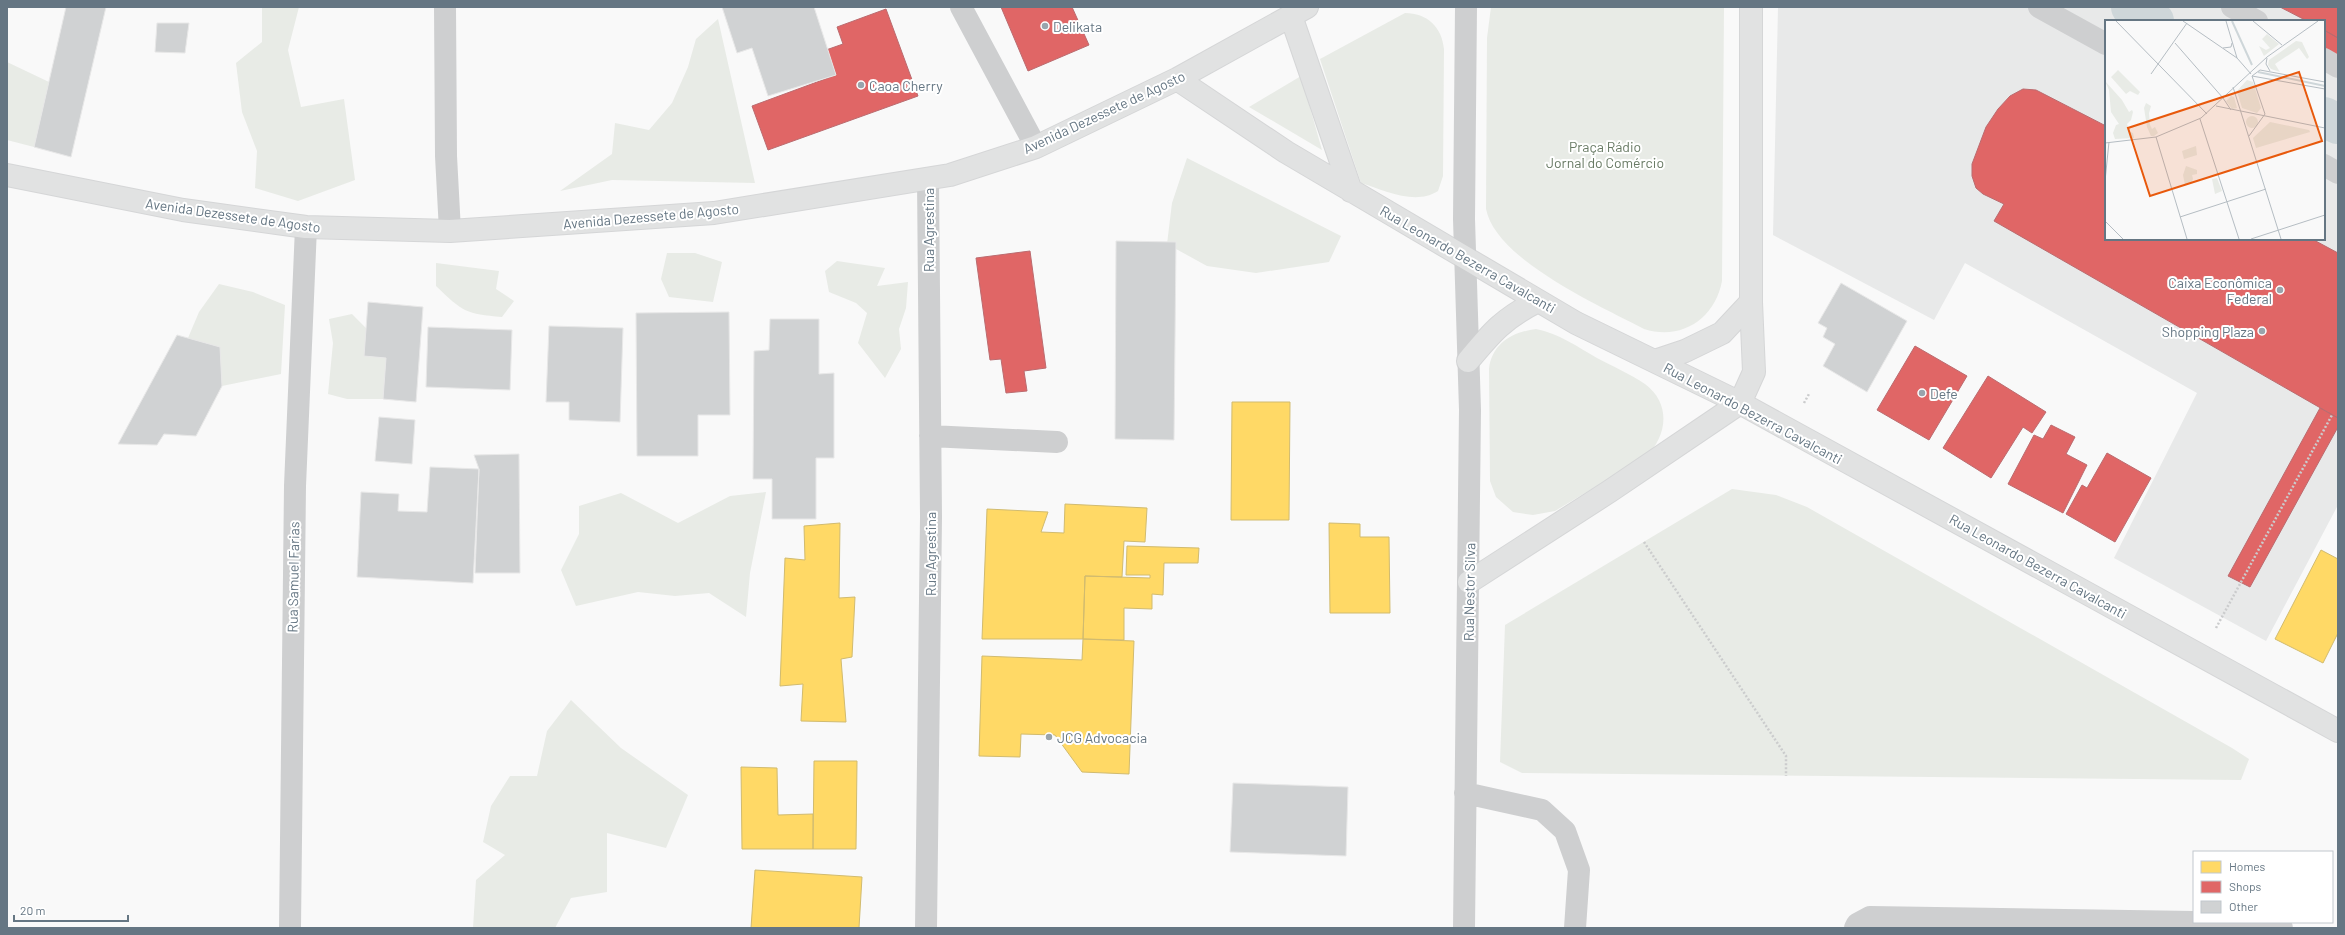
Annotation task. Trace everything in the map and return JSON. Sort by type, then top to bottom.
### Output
[{"type":"main road","points":[[1469,582],[1610,491],[1740,403],[1754,372],[1751,302],[1751,7]]},
{"type":"main road","name":"Avenida Dezessete de Agosto","points":[[7,175],[183,210],[306,227],[450,231],[714,213],[950,175],[1036,147],[1177,79],[1295,10]]},
{"type":"main road","points":[[1295,10],[1351,191]]},
{"type":"main road","name":"Rua Leonardo Bezerra Cavalcanti","points":[[1177,79],[1234,119],[1351,191],[1538,301],[1654,361],[1740,403],[2338,731]]},
{"type":"main road","points":[[1468,361],[1493,330],[1511,315],[1538,301]]},
{"type":"main road","points":[[1654,361],[1685,351],[1722,333],[1751,302]]},
{"type":"street","points":[[445,7],[446,156],[450,231]]},
{"type":"street","points":[[961,7],[1036,147]]},
{"type":"street","name":"Rua Nestor Silva","points":[[1464,928],[1469,582],[1468,361],[1464,219],[1466,7]]},
{"type":"street","points":[[2039,7],[2105,43]]},
{"type":"street","points":[[2232,7],[2255,20]]},
{"type":"street","points":[[2325,60],[2338,67]]},
{"type":"street","points":[[2325,166],[2338,173]]},
{"type":"street","name":"Rua Agrestina","points":[[926,928],[930,436],[928,179]]},
{"type":"street","name":"Rua Samuel Farias","points":[[290,928],[295,494],[306,227]]},
{"type":"street","points":[[930,436],[1057,442]]},
{"type":"street","points":[[1465,793],[1542,810],[1566,831],[1579,870],[1575,928]]},
{"type":"street","points":[[1855,928],[1857,924],[1870,917],[2193,922]]},
{"type":"street","points":[[2217,923],[2282,928]]},
{"type":"path","points":[[1804,403],[1810,394]]},
{"type":"path","points":[[2215,628],[2332,415]]},
{"type":"path","points":[[1644,542],[1786,756],[1786,776]]},
{"type":"shaded area","points":[[1778,7],[2338,7],[2338,505],[2266,641],[2114,558],[2197,393],[1965,263],[1934,320],[1773,235]]},
{"type":"green space","points":[[262,7],[299,7],[288,50],[301,107],[344,99],[355,180],[298,201],[255,188],[257,151],[242,112],[236,63],[262,42]]},
{"type":"green space","name":"Praça Rádio Jornal do Comércio","points":[[1491,7],[1724,7],[1722,281],[1712,306],[1704,316],[1694,324],[1671,332],[1658,332],[1644,329],[1602,308],[1552,280],[1509,246],[1494,228],[1486,209],[1487,38]]},
{"type":"green space","points":[[1405,13],[1420,16],[1432,23],[1440,34],[1444,49],[1443,176],[1438,191],[1420,197],[1410,197],[1389,193],[1361,183],[1320,59]]},
{"type":"green space","points":[[718,19],[755,183],[612,180],[560,191],[612,154],[615,123],[649,130],[672,103],[688,67],[696,39]]},
{"type":"green space","points":[[7,62],[49,82],[34,147],[7,140]]},
{"type":"green space","points":[[1301,76],[1322,150],[1249,107]]},
{"type":"green space","points":[[1187,158],[1341,236],[1329,262],[1256,273],[1207,266],[1167,244],[1172,203]]},
{"type":"green space","points":[[667,253],[695,253],[722,262],[713,302],[669,297],[661,279]]},
{"type":"green space","points":[[837,261],[885,268],[877,286],[908,282],[906,308],[899,329],[901,349],[885,378],[858,343],[867,313],[856,303],[829,292],[825,271]]},
{"type":"green space","points":[[436,263],[499,271],[496,289],[514,301],[502,317],[472,313],[459,306],[436,286]]},
{"type":"green space","points":[[219,284],[253,292],[285,305],[281,374],[222,386],[220,347],[188,338],[199,312]]},
{"type":"green space","points":[[352,314],[366,328],[364,356],[386,358],[383,399],[347,399],[328,394],[333,343],[329,319]]},
{"type":"green space","points":[[1536,329],[1568,341],[1645,384],[1654,392],[1659,401],[1663,411],[1663,421],[1662,431],[1658,440],[1645,457],[1555,511],[1533,515],[1513,512],[1496,497],[1490,481],[1489,369],[1494,352],[1505,340],[1519,333]]},
{"type":"green space","points":[[1732,489],[1776,495],[1807,507],[2232,748],[2249,759],[2241,780],[1522,773],[1500,762],[1505,625]]},
{"type":"green space","points":[[766,492],[750,573],[746,617],[709,593],[675,596],[638,592],[576,606],[561,570],[579,534],[579,506],[621,493],[678,523],[730,496]]},
{"type":"green space","points":[[571,700],[621,748],[688,795],[666,848],[607,833],[607,892],[571,898],[555,928],[473,928],[476,880],[505,855],[483,842],[491,806],[510,776],[537,776],[547,731]]},
{"type":"building: Homes","points":[[1232,402],[1290,402],[1289,520],[1231,520]]},
{"type":"building: Homes","points":[[1065,504],[1147,508],[1145,542],[1124,541],[1122,577],[1085,576],[1083,639],[982,639],[987,509],[1048,512],[1041,532],[1064,533]]},
{"type":"building: Homes","points":[[840,523],[839,598],[855,597],[852,657],[841,659],[846,722],[801,721],[803,684],[780,686],[785,558],[805,560],[804,526]]},
{"type":"building: Homes","points":[[1329,523],[1360,524],[1360,537],[1389,537],[1390,613],[1330,613]]},
{"type":"building: Homes","points":[[1127,546],[1199,548],[1198,563],[1164,563],[1163,595],[1152,594],[1152,609],[1124,608],[1124,640],[1083,639],[1085,576],[1150,578],[1150,575],[1126,575]]},
{"type":"building: Homes","points":[[2321,550],[2338,559],[2338,633],[2323,663],[2275,639]]},
{"type":"building: Homes","points":[[1083,639],[1134,641],[1129,774],[1082,772],[1055,735],[1021,734],[1020,757],[979,756],[982,656],[1082,660]]},
{"type":"building: Homes","points":[[814,761],[857,761],[856,849],[813,849]]},
{"type":"building: Homes","points":[[741,767],[777,768],[778,815],[813,814],[813,849],[742,849]]},
{"type":"building: Homes","points":[[755,870],[862,877],[859,928],[751,928]]},
{"type":"building: Shops","name":"Delikata","points":[[1001,7],[1072,7],[1089,45],[1028,71]]},
{"type":"building: Shops","points":[[2280,7],[2338,7],[2338,38],[2325,31],[2325,20],[2305,20]]},
{"type":"building: Shops","name":"Caoa Cherry","points":[[886,9],[918,96],[768,150],[752,106],[836,75],[826,50],[843,44],[837,27]]},
{"type":"building: Shops","points":[[2325,31],[2338,38],[2338,60],[2325,54]]},
{"type":"building: Shops","name":"Shopping Plaza","points":[[2023,89],[2036,90],[2105,125],[2105,240],[2314,240],[2338,253],[2338,418],[1994,221],[2004,204],[1983,194],[1976,188],[1972,176],[1972,164],[1986,127],[1998,109],[2010,96]]},
{"type":"building: Shops","points":[[1030,251],[1046,368],[1024,371],[1027,391],[1006,393],[1001,359],[990,360],[976,258]]},
{"type":"building: Shops","name":"Defe","points":[[1915,346],[1967,376],[1929,440],[1877,410]]},
{"type":"building: Shops","points":[[1988,376],[2046,412],[2032,433],[2023,427],[1991,478],[1943,448]]},
{"type":"building: Shops","points":[[2320,408],[2338,418],[2338,427],[2250,587],[2228,576]]},
{"type":"building: Shops","points":[[2051,425],[2075,437],[2066,454],[2087,465],[2063,513],[2008,484],[2034,435],[2043,439]]},
{"type":"building: Shops","points":[[2107,453],[2151,478],[2115,542],[2066,514],[2082,485],[2087,488]]},
{"type":"building: Other","points":[[66,7],[106,7],[71,157],[34,147]]},
{"type":"building: Other","points":[[722,7],[814,7],[836,75],[768,96],[752,48],[737,53]]},
{"type":"building: Other","points":[[157,23],[189,23],[185,53],[155,52]]},
{"type":"building: Other","points":[[1116,241],[1176,242],[1174,440],[1115,439]]},
{"type":"building: Other","points":[[1841,283],[1907,321],[1867,392],[1823,366],[1835,344],[1823,337],[1827,328],[1818,323]]},
{"type":"building: Other","points":[[368,302],[423,307],[416,402],[383,399],[386,358],[364,356]]},
{"type":"building: Other","points":[[729,312],[730,415],[698,415],[698,456],[637,456],[636,313]]},
{"type":"building: Other","points":[[770,319],[819,319],[819,374],[834,373],[834,458],[816,458],[816,519],[772,519],[772,479],[753,479],[754,351],[769,350]]},
{"type":"building: Other","points":[[549,326],[623,328],[620,422],[569,420],[569,402],[546,402]]},
{"type":"building: Other","points":[[428,327],[512,330],[510,390],[426,387]]},
{"type":"building: Other","points":[[177,335],[220,347],[222,386],[196,436],[164,434],[157,445],[118,444]]},
{"type":"building: Other","points":[[379,417],[415,420],[412,464],[375,461]]},
{"type":"building: Other","points":[[519,454],[520,573],[475,573],[479,469],[474,455]]},
{"type":"building: Other","points":[[430,467],[479,469],[473,583],[357,577],[361,492],[399,494],[398,511],[427,512]]},
{"type":"building: Other","points":[[1233,783],[1348,787],[1346,856],[1230,852]]},
{"type":"waterway","points":[[2131,7],[2152,20]]},
{"type":"waterway","points":[[2325,118],[2338,124]]},
{"type":"place","name":"Delikata","points":[[1045,26]]},
{"type":"place","name":"Caoa Cherry","points":[[861,85]]},
{"type":"place","name":"Caixa Econômica Federal","points":[[2280,290]]},
{"type":"place","name":"Shopping Plaza","points":[[2262,331]]},
{"type":"place","name":"Defe","points":[[1922,393]]},
{"type":"place","name":"JCG Advocacia","points":[[1049,737]]}]
